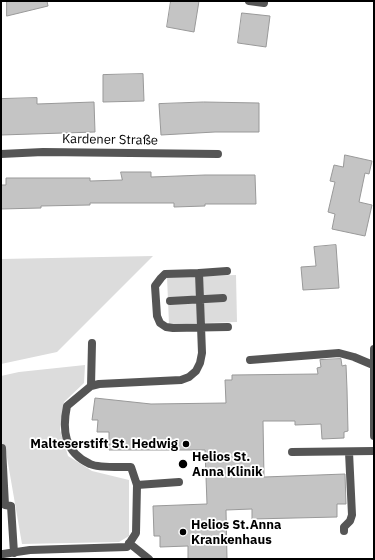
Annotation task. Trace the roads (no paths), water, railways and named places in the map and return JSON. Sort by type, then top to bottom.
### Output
[{"type":"street","points":[[249,1],[264,3]]},
{"type":"street","name":"Kardener Straße","points":[[1,154],[44,152],[218,154]]},
{"type":"street","points":[[227,271],[165,274],[155,286],[156,316],[160,323],[166,327],[228,327]]},
{"type":"street","points":[[1,556],[3,554],[30,550],[127,547],[136,533],[137,485],[131,467],[91,464],[74,453],[68,443],[64,421],[67,406],[91,386],[99,384],[181,380],[189,377],[196,371],[202,353],[199,272]]},
{"type":"street","points":[[170,301],[223,298]]},
{"type":"street","points":[[91,386],[92,343]]},
{"type":"street","points":[[374,349],[374,436]]},
{"type":"street","points":[[250,360],[339,353],[354,356],[373,365]]},
{"type":"street","points":[[1,448],[5,505],[11,506],[14,553]]},
{"type":"street","points":[[292,452],[374,451]]},
{"type":"street","points":[[344,531],[344,527],[350,521],[352,515],[349,452]]},
{"type":"street","points":[[137,485],[179,482]]},
{"type":"street","points":[[129,543],[149,559]]},
{"type":"place","name":"Malteserstift St. Hedwig","points":[[186,444]]},
{"type":"place","name":"Helios St. Anna Klinik","points":[[183,464]]},
{"type":"place","name":"Helios St.Anna Krankenhaus","points":[[183,532]]}]
